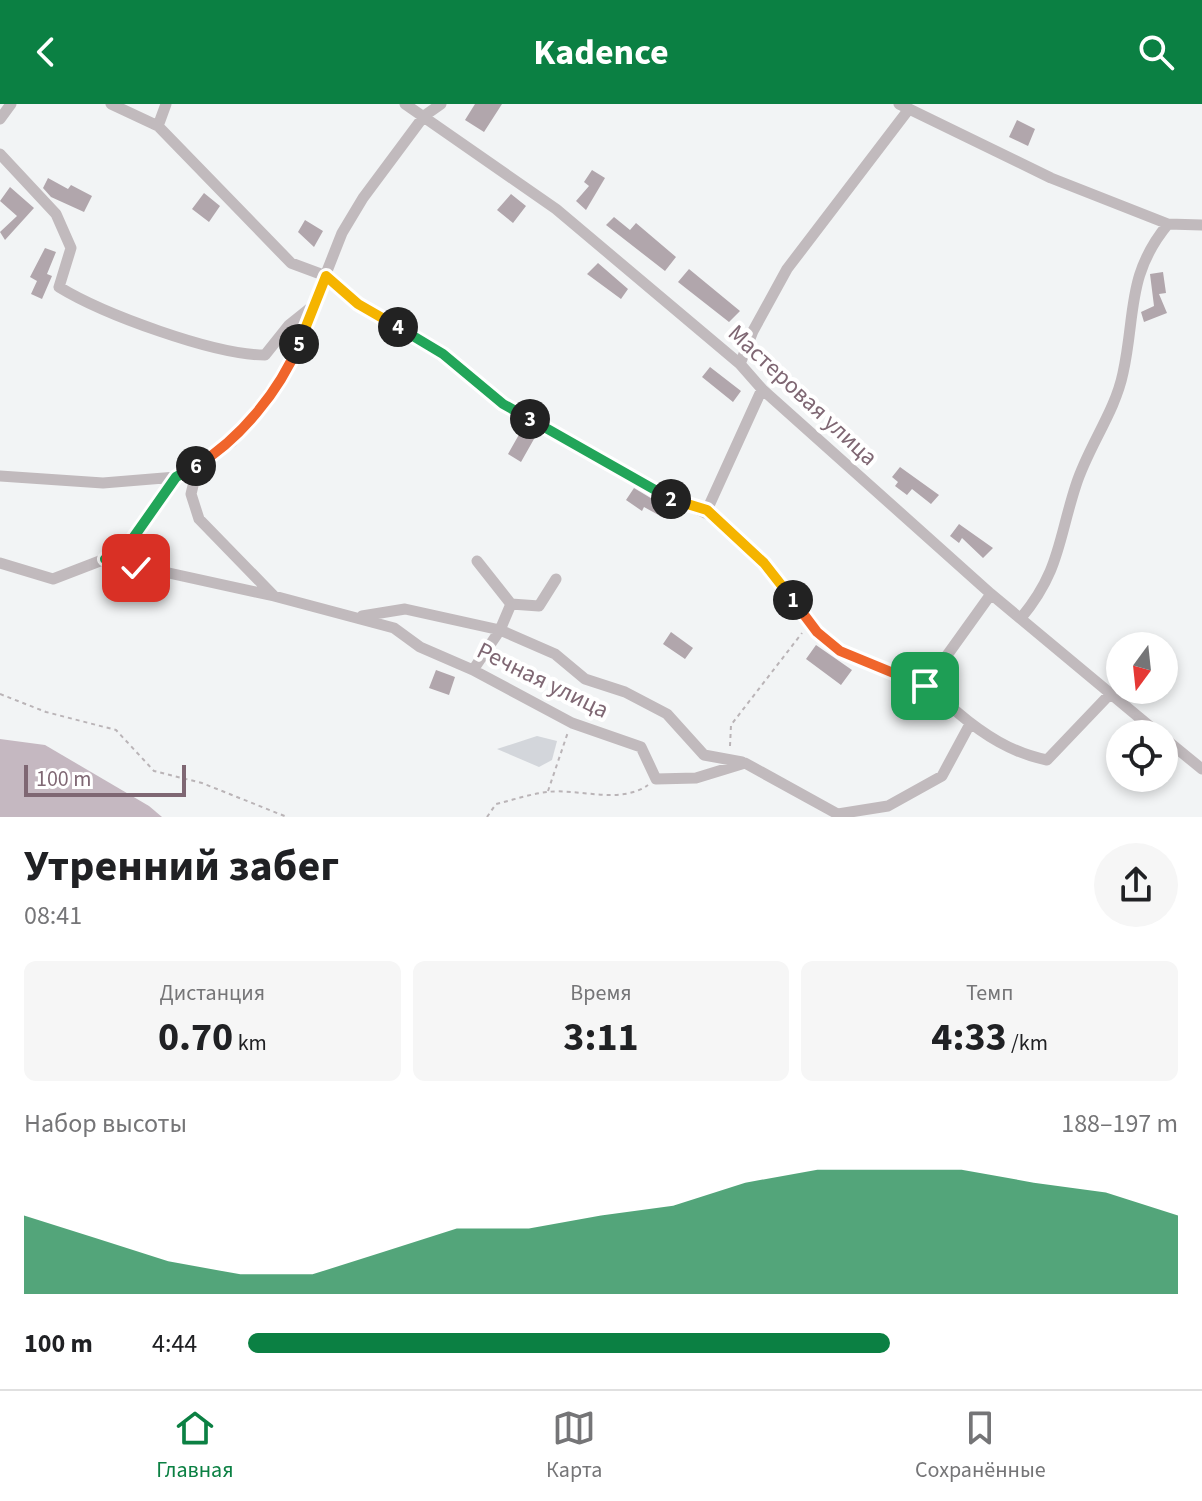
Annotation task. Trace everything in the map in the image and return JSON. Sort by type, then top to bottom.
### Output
[{"type":"street","points":[[0,119],[11,104]]},
{"type":"street","points":[[111,104],[158,126],[291,263],[326,276],[358,304],[443,354],[503,404],[680,504],[707,510],[764,563],[810,622],[840,651],[925,686],[970,724],[1019,755],[1047,760],[1106,698]]},
{"type":"street","points":[[158,126],[166,104]]},
{"type":"street","name":"Мастеровая улица","points":[[405,104],[556,209],[740,364],[762,389],[991,594],[1106,691]]},
{"type":"street","points":[[0,476],[103,483],[176,477],[232,442],[290,365],[342,233],[363,198],[424,116],[441,104]]},
{"type":"street","points":[[740,364],[753,331],[787,269],[904,107],[1051,178],[1168,224],[1202,225]]},
{"type":"street","points":[[0,154],[56,214],[71,248],[59,287],[89,305],[237,355],[265,355],[289,325],[317,303]]},
{"type":"street","points":[[1021,618],[1041,594],[1056,563],[1076,484],[1123,374],[1130,308],[1147,249],[1168,224]]},
{"type":"street","points":[[707,510],[762,389]]},
{"type":"street","points":[[198,465],[191,494],[199,519],[274,596]]},
{"type":"street","points":[[0,563],[53,579],[105,559],[131,541],[176,477]]},
{"type":"street","name":"Речная улица","points":[[105,559],[274,596],[394,628],[420,647],[473,670],[572,723],[641,747],[656,779]]},
{"type":"street","points":[[477,561],[511,604],[539,606],[556,579]]},
{"type":"street","points":[[925,686],[991,594]]},
{"type":"street","points":[[473,670],[500,630],[511,604]]},
{"type":"street","name":"Речная улица","points":[[358,617],[405,609],[500,630],[555,654],[585,679],[625,692],[667,714],[704,755],[745,763],[840,816]]},
{"type":"street","name":"Мастеровая улица","points":[[1122,704],[1142,720]]},
{"type":"street","points":[[840,816],[888,806],[942,776],[970,724]]},
{"type":"street","points":[[1178,749],[1202,769]]},
{"type":"street","points":[[656,779],[696,778],[745,763]]},
{"type":"path","points":[[729,760],[731,725],[810,622]]},
{"type":"path","points":[[0,694],[46,712],[116,730],[154,771],[202,783],[287,817]]},
{"type":"path","points":[[548,792],[572,723]]},
{"type":"path","points":[[487,817],[496,804],[548,792],[615,794],[641,790],[656,779]]},
{"type":"shaded area","points":[[537,736],[557,741],[552,760],[539,767],[497,749]]},
{"type":"shaded area","points":[[0,739],[45,745],[149,806],[162,817],[0,817]]},
{"type":"building","points":[[475,104],[502,104],[484,132],[465,120]]},
{"type":"building","points":[[1017,120],[1035,129],[1028,146],[1009,137]]},
{"type":"building","points":[[592,170],[605,178],[586,210],[576,201],[589,186],[584,182]]},
{"type":"building","points":[[48,178],[68,189],[71,185],[92,196],[84,212],[51,197],[43,188]]},
{"type":"building","points":[[10,187],[34,208],[5,240],[0,232],[17,216],[0,201]]},
{"type":"building","points":[[204,193],[220,206],[209,222],[192,209]]},
{"type":"building","points":[[511,194],[526,206],[513,223],[497,210]]},
{"type":"building","points":[[614,217],[630,230],[636,223],[676,257],[665,271],[606,225]]},
{"type":"building","points":[[305,220],[323,231],[314,247],[298,232]]},
{"type":"building","points":[[45,248],[56,252],[47,274],[52,276],[42,299],[31,294],[37,281],[30,277]]},
{"type":"building","points":[[598,263],[628,289],[621,299],[587,274]]},
{"type":"building","points":[[689,269],[740,311],[729,322],[678,282]]},
{"type":"building","points":[[1163,272],[1166,293],[1159,294],[1167,313],[1144,322],[1141,312],[1154,306],[1150,274]]},
{"type":"building","points":[[710,367],[741,391],[733,402],[702,377]]},
{"type":"building","points":[[521,431],[534,439],[521,462],[508,454]]},
{"type":"building","points":[[900,467],[939,495],[931,504],[912,489],[907,495],[895,486],[898,482],[892,477]]},
{"type":"building","points":[[634,488],[669,509],[664,518],[644,507],[642,511],[626,500]]},
{"type":"building","points":[[959,524],[993,548],[983,558],[962,538],[959,543],[950,536]]},
{"type":"building","points":[[671,632],[693,648],[685,659],[663,644]]},
{"type":"building","points":[[816,645],[852,670],[841,685],[806,659]]},
{"type":"building","points":[[436,670],[455,677],[449,695],[429,688]]},
{"type":"route","points":[[136,568],[105,559],[131,541],[176,477],[232,442],[290,365],[326,276],[358,304],[443,354],[503,404],[680,504],[707,510],[764,563],[817,632],[840,651],[925,686]]}]
